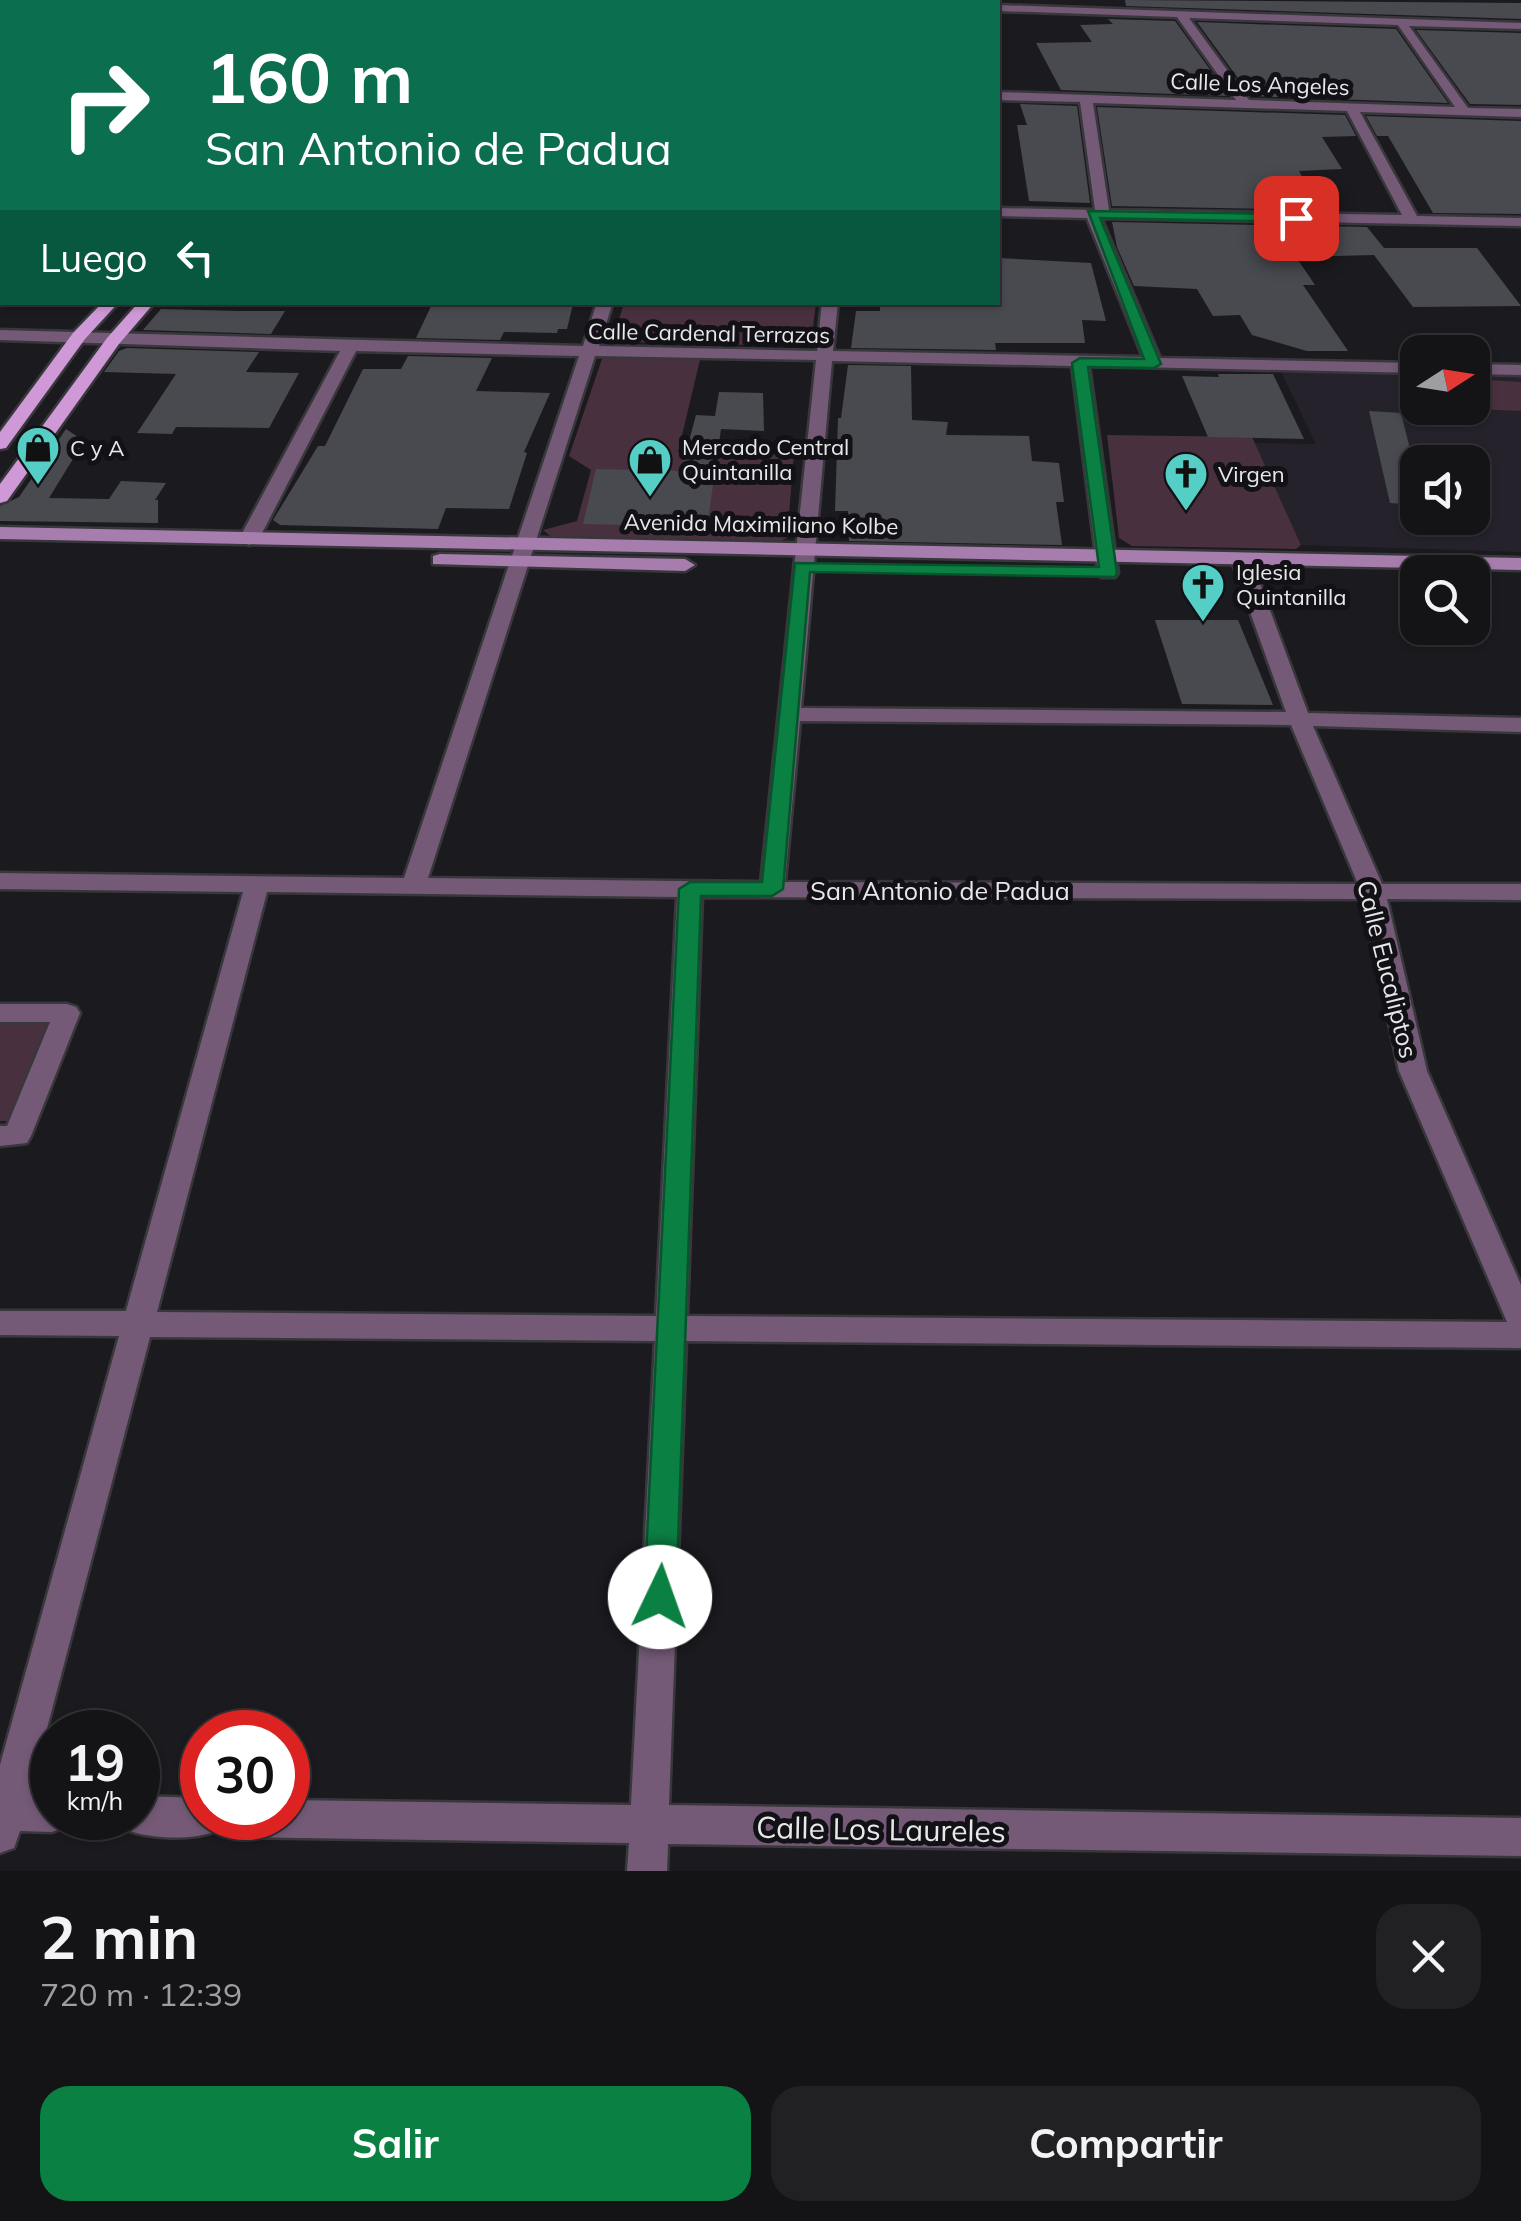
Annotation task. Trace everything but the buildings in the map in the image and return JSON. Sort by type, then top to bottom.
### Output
[{"type":"main road","points":[[0,444],[79,336],[109,305]]},
{"type":"main road","points":[[0,497],[113,341],[145,305]]},
{"type":"main road","name":"Avenida Maximiliano Kolbe","points":[[0,533],[523,553]]},
{"type":"main road","name":"Avenida Maximiliano Kolbe","points":[[0,548],[803,558],[1244,568],[1400,577]]},
{"type":"main road","name":"Avenida Maximiliano Kolbe","points":[[1244,568],[1521,564]]},
{"type":"main road","points":[[1490,579],[1521,580]]},
{"type":"street","points":[[1000,8],[1521,26]]},
{"type":"street","points":[[1181,15],[1245,104]]},
{"type":"street","points":[[1401,22],[1464,111]]},
{"type":"street","name":"Calle Los Angeles","points":[[1000,96],[1521,112]]},
{"type":"street","points":[[1086,99],[1097,214],[1154,364]]},
{"type":"street","points":[[1351,107],[1412,220]]},
{"type":"street","points":[[1000,212],[1521,222]]},
{"type":"street","points":[[414,884],[604,305]]},
{"type":"street","points":[[772,889],[830,305]]},
{"type":"street","name":"Calle Cardenal Terrazas","points":[[0,335],[588,353],[1400,368]]},
{"type":"street","points":[[248,540],[350,347]]},
{"type":"street","points":[[1080,363],[1107,565]]},
{"type":"street","points":[[1490,369],[1521,370]]},
{"type":"street","name":"Calle Eucaliptos","points":[[1244,568],[1299,718],[1373,891],[1413,1071],[1521,1320]]},
{"type":"street","points":[[788,714],[1299,718],[1521,725]]},
{"type":"street","name":"San Antonio de Padua","points":[[0,881],[690,889],[1521,892]]},
{"type":"street","points":[[30,1817],[2,1823],[257,884]]},
{"type":"street","points":[[647,1871],[674,1330],[690,889]]},
{"type":"street","points":[[0,1013],[66,1013],[17,1136],[0,1136]]},
{"type":"street","points":[[0,1324],[1521,1335]]},
{"type":"street","name":"Calle Los Laureles","points":[[310,1819],[1521,1838]]},
{"type":"shaded area","points":[[623,305],[816,305],[811,343],[801,346],[613,339]]},
{"type":"shaded area","points":[[603,356],[700,360],[678,452],[794,454],[787,538],[771,546],[554,539],[543,530],[577,521],[591,470],[569,456]]},
{"type":"shaded area","points":[[1281,372],[1400,375],[1400,425],[1490,425],[1490,376],[1521,377],[1521,552],[1301,545],[1254,443],[1316,444]]},
{"type":"shaded area","points":[[1490,380],[1521,382],[1521,411],[1490,410]]},
{"type":"shaded area","points":[[1107,435],[1252,437],[1301,545],[1296,549],[1132,546],[1119,538]]},
{"type":"shaded area","points":[[48,1022],[9,1121],[0,1121],[0,1023]]},
{"type":"place","name":"C y A","points":[[38,486]]},
{"type":"place","name":"Mercado Central Quintanilla","points":[[650,498]]},
{"type":"place","name":"Virgen","points":[[1186,512]]},
{"type":"place","name":"Iglesia Quintanilla","points":[[1203,623]]},
{"type":"route","points":[[660,1597],[690,889],[772,889],[802,567],[1108,573],[1080,363],[1154,364],[1092,214],[1296,218]]}]
